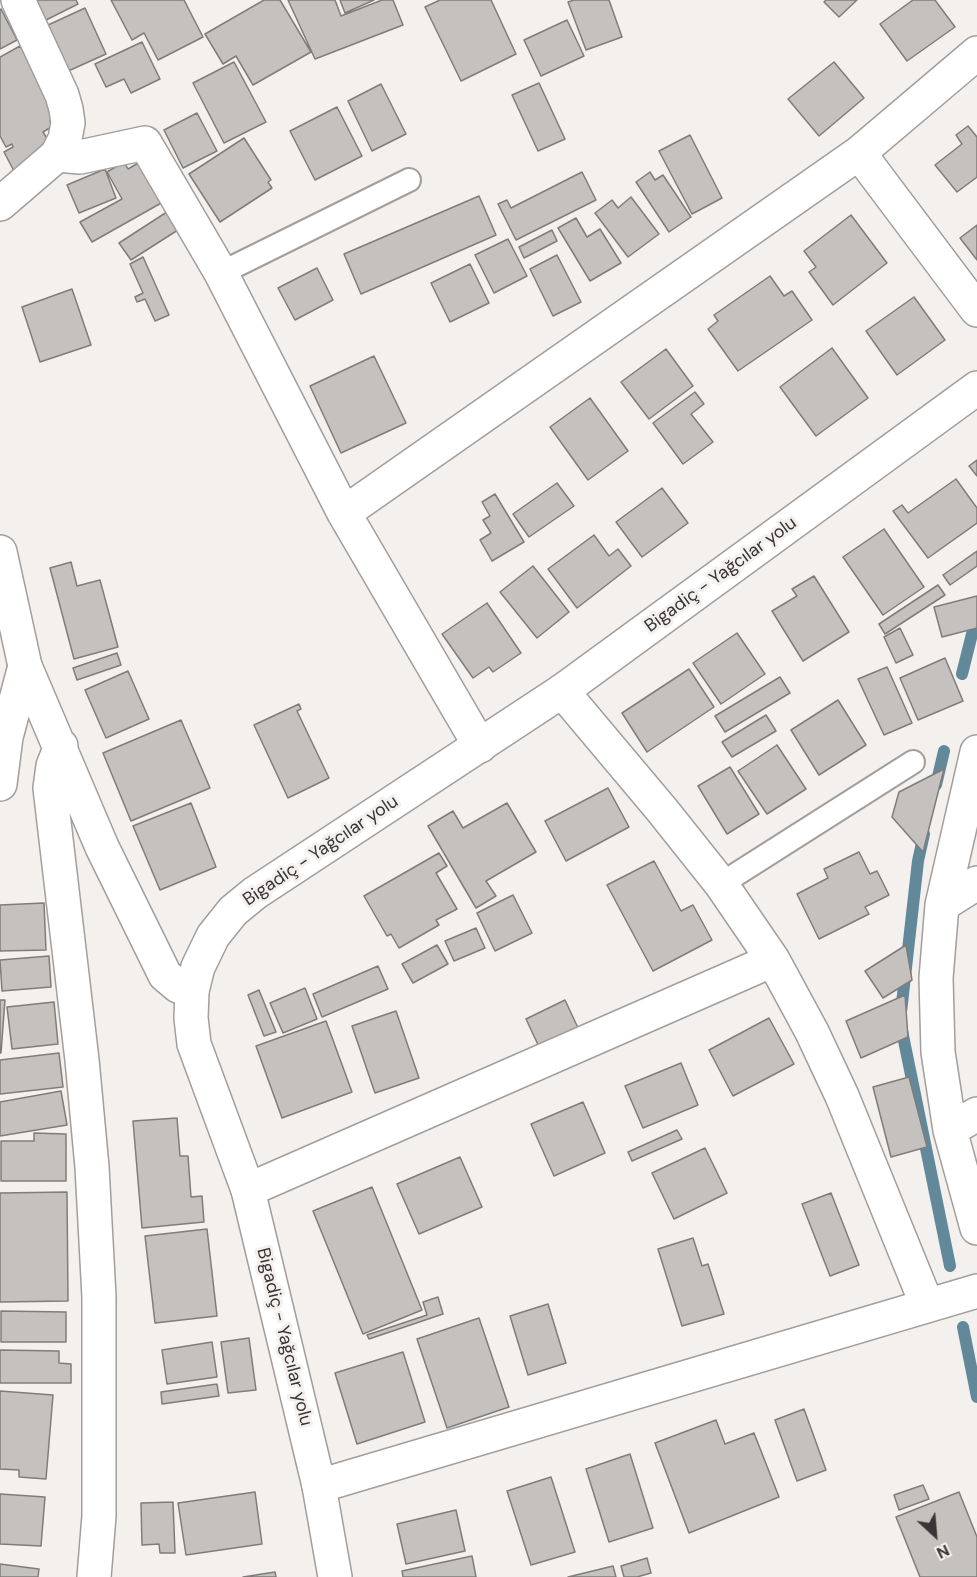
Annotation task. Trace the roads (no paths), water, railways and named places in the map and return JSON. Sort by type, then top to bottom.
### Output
[{"type":"street","points":[[0,204],[57,155],[65,139],[68,123],[66,109],[18,0]]},
{"type":"street","points":[[344,513],[858,153],[977,53]]},
{"type":"street","points":[[57,155],[80,156],[146,143],[220,273],[344,513],[480,746]]},
{"type":"street","points":[[858,153],[977,309]]},
{"type":"street","name":"Bigadiç - Yağcılar yolu","points":[[335,1577],[319,1486],[248,1190],[194,1044],[191,1018],[192,991],[198,967],[213,936],[233,911],[255,893],[562,692],[977,388]]},
{"type":"street","points":[[0,552],[25,666],[61,746],[102,847],[165,975],[178,987],[192,991]]},
{"type":"street","points":[[0,784],[3,725],[25,666]]},
{"type":"street","points":[[562,692],[721,884],[773,960],[812,1032],[842,1096],[927,1305]]},
{"type":"street","points":[[61,746],[53,766],[50,788],[84,1072],[98,1285],[99,1516],[94,1577]]},
{"type":"street","points":[[977,752],[942,905],[936,978],[938,1052],[963,1122],[977,1227]]},
{"type":"street","points":[[942,905],[977,883]]},
{"type":"street","points":[[248,1190],[773,960]]},
{"type":"street","points":[[319,1486],[977,1291]]},
{"type":"lane","points":[[220,273],[409,180]]},
{"type":"lane","points":[[721,884],[913,762]]},
{"type":"waterway","points":[[962,674],[977,614]]},
{"type":"waterway","points":[[936,785],[944,751]]},
{"type":"waterway","points":[[924,834],[918,861],[900,1021],[950,1266]]},
{"type":"waterway","points":[[963,1327],[977,1397]]}]
